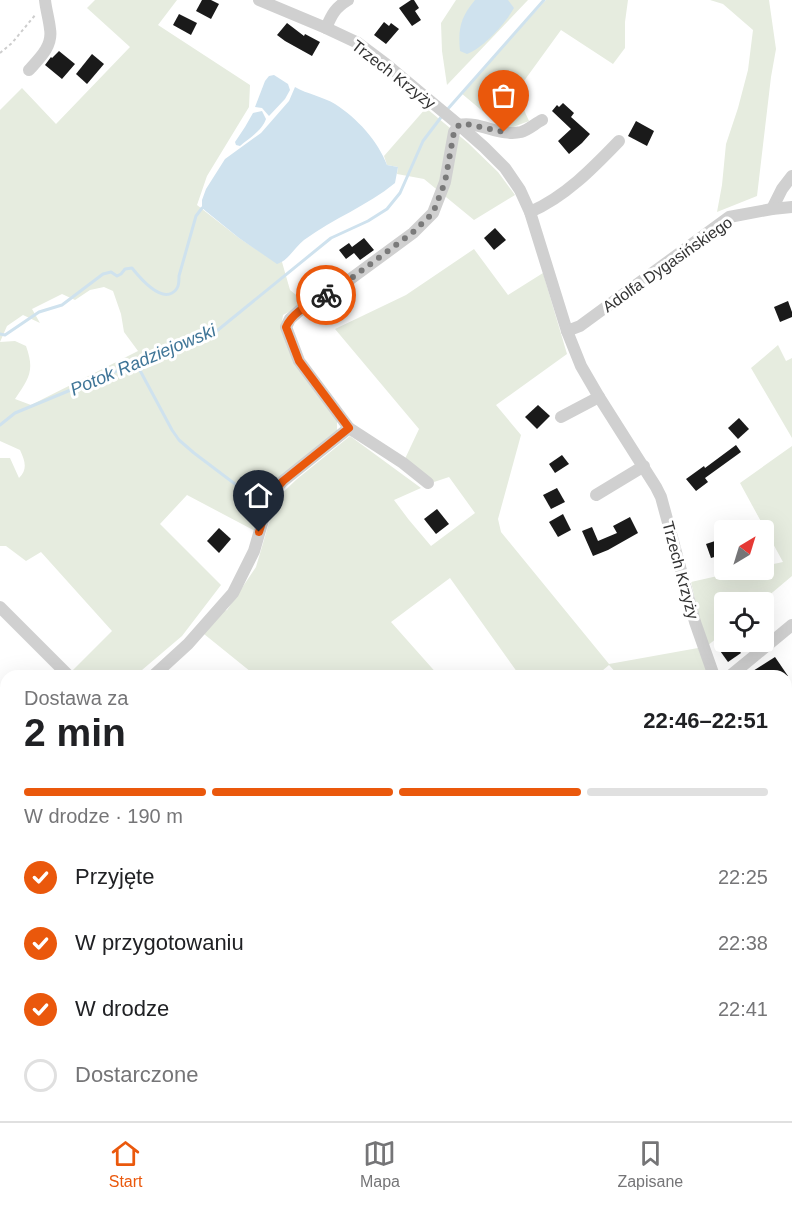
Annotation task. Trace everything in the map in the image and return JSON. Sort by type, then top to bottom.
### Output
[{"type":"street","name":"Trzech Krzyży","points":[[259,0],[357,43],[386,64],[484,147],[505,168],[520,190],[530,212],[567,332],[580,366],[656,486],[665,508],[694,622],[712,670]]},
{"type":"street","points":[[327,28],[334,11],[348,0]]},
{"type":"street","points":[[29,70],[44,53],[50,41],[51,30],[45,3]]},
{"type":"street","points":[[429,483],[349,428],[299,361],[286,327],[290,319],[299,311],[345,283],[412,233],[433,213],[445,182],[454,121],[504,132],[522,132],[542,120]]},
{"type":"street","points":[[530,212],[558,197],[619,141]]},
{"type":"street","points":[[772,209],[782,189],[792,176]]},
{"type":"street","name":"Adolfa Dygasińskiego","points":[[567,332],[580,326],[729,217],[792,207]]},
{"type":"street","points":[[561,417],[598,397]]},
{"type":"street","points":[[162,670],[233,593],[254,551],[273,492],[283,481],[349,428]]},
{"type":"street","points":[[596,495],[644,466]]},
{"type":"street","points":[[0,607],[63,670]]},
{"type":"street","points":[[737,670],[792,625]]},
{"type":"path","points":[[0,53],[12,43],[45,3]]},
{"type":"shaded area","points":[[95,0],[177,0],[158,25],[250,85],[249,107],[207,176],[197,205],[239,238],[277,263],[282,262],[290,290],[306,303],[283,315],[281,328],[337,420],[337,431],[273,485],[257,532],[187,495],[160,524],[221,585],[182,636],[142,670],[73,670],[112,631],[41,552],[26,561],[6,546],[0,546],[0,458],[10,458],[19,478],[25,465],[20,450],[0,441],[0,342],[0,110],[22,88],[56,124],[130,47],[87,8]],"holes":[[[104,287],[113,291],[124,332],[138,351],[31,405],[15,399],[27,380],[30,362],[26,346],[15,341],[0,342],[7,326],[23,315],[40,323],[32,309],[62,294],[75,300],[90,290]]]},
{"type":"shaded area","points":[[456,0],[528,0],[447,85],[441,23]]},
{"type":"shaded area","points":[[546,0],[628,0],[625,48],[613,64],[561,30],[516,92],[529,121],[505,130],[461,93]]},
{"type":"shaded area","points":[[710,0],[769,0],[776,49],[757,196],[717,212],[726,144],[748,70],[753,30],[723,4]]},
{"type":"shaded area","points":[[426,108],[498,172],[515,195],[474,220],[424,179],[397,174],[398,167],[387,165],[384,156]]},
{"type":"shaded area","points":[[474,249],[508,295],[543,273],[567,354],[496,405],[521,435],[498,519],[501,532],[609,664],[698,648],[707,670],[614,670],[609,665],[603,670],[516,670],[450,578],[391,622],[434,670],[249,670],[204,634],[223,611],[227,610],[256,567],[276,499],[350,436],[421,488],[394,500],[431,546],[475,513],[449,477],[434,482],[403,463],[419,429],[335,329],[406,295]]},
{"type":"shaded area","points":[[778,345],[786,361],[792,358],[792,438],[751,368]]},
{"type":"shaded area","points":[[792,446],[792,576],[773,592],[714,592],[714,640],[706,647],[691,582],[714,577],[714,580],[774,580],[774,564],[783,562],[774,545],[774,520],[760,520],[740,483]]},
{"type":"water","points":[[475,0],[508,0],[514,8],[494,34],[467,54],[460,51],[459,36],[463,18]]},
{"type":"water","points":[[274,75],[288,84],[290,90],[269,116],[262,108],[255,107],[265,81],[269,76]]},
{"type":"water","points":[[295,87],[331,102],[343,110],[359,123],[372,139],[387,165],[398,167],[395,183],[373,199],[315,232],[285,260],[277,264],[239,238],[202,208],[202,200],[206,189],[225,159],[261,133],[289,101]]},
{"type":"water","points":[[262,111],[266,119],[262,127],[240,146],[236,145],[235,142],[253,113]]},
{"type":"building","points":[[202,0],[211,0],[219,4],[211,19],[196,11]]},
{"type":"building","points":[[414,0],[419,8],[415,11],[421,20],[412,26],[399,8]]},
{"type":"building","points":[[179,14],[197,23],[191,35],[173,25]]},
{"type":"building","points":[[384,22],[389,26],[391,23],[399,29],[386,44],[374,35]]},
{"type":"building","points":[[287,23],[304,36],[305,34],[320,42],[312,56],[277,35]]},
{"type":"building","points":[[59,51],[75,64],[62,79],[45,65]]},
{"type":"building","points":[[92,54],[104,64],[87,84],[76,74]]},
{"type":"building","points":[[563,103],[574,113],[571,117],[590,134],[569,154],[558,141],[571,129],[552,111],[557,105],[559,107]]},
{"type":"building","points":[[636,121],[654,131],[647,146],[628,136]]},
{"type":"building","points":[[495,228],[506,240],[494,250],[484,238]]},
{"type":"building","points":[[364,238],[374,250],[360,260],[354,253],[346,259],[339,250],[349,243],[352,247]]},
{"type":"building","points":[[788,301],[792,317],[780,322],[774,307]]},
{"type":"building","points":[[538,405],[550,416],[537,429],[525,417]]},
{"type":"building","points":[[739,418],[749,429],[738,439],[728,428]]},
{"type":"building","points":[[736,445],[741,452],[705,478],[708,482],[696,491],[686,479]]},
{"type":"building","points":[[562,455],[569,464],[555,473],[549,464]]},
{"type":"building","points":[[557,488],[565,502],[551,509],[543,495]]},
{"type":"building","points":[[437,509],[449,524],[436,534],[424,519]]},
{"type":"building","points":[[563,514],[571,530],[558,537],[549,522]]},
{"type":"building","points":[[630,517],[638,533],[593,556],[582,531],[592,527],[598,541],[617,533],[613,526]]},
{"type":"building","points":[[219,528],[231,539],[219,553],[207,541]]},
{"type":"building","points":[[714,541],[714,557],[711,558],[706,544]]},
{"type":"building","points":[[721,652],[740,652],[741,653],[728,662]]},
{"type":"building","points":[[775,657],[784,670],[754,670]]},
{"type":"waterway","name":"Potok Radziejowski","points":[[446,111],[544,0]]},
{"type":"waterway","name":"Potok Radziejowski","points":[[0,425],[15,413],[213,334],[331,238],[368,221],[387,209],[400,193],[423,141],[442,116]]},
{"type":"waterway","points":[[0,334],[5,335],[39,312],[62,305],[103,274],[111,272],[117,276],[125,269],[132,268],[156,291],[172,293],[178,286],[196,216],[202,208]]},
{"type":"waterway","points":[[136,363],[179,440],[264,506]]},
{"type":"way so far","points":[[326,295],[412,233],[433,213],[445,182],[454,132],[459,125],[466,124],[504,132]]},
{"type":"route","points":[[259,532],[273,492],[283,481],[349,428],[299,361],[286,327],[290,319],[299,311],[326,295]]}]
